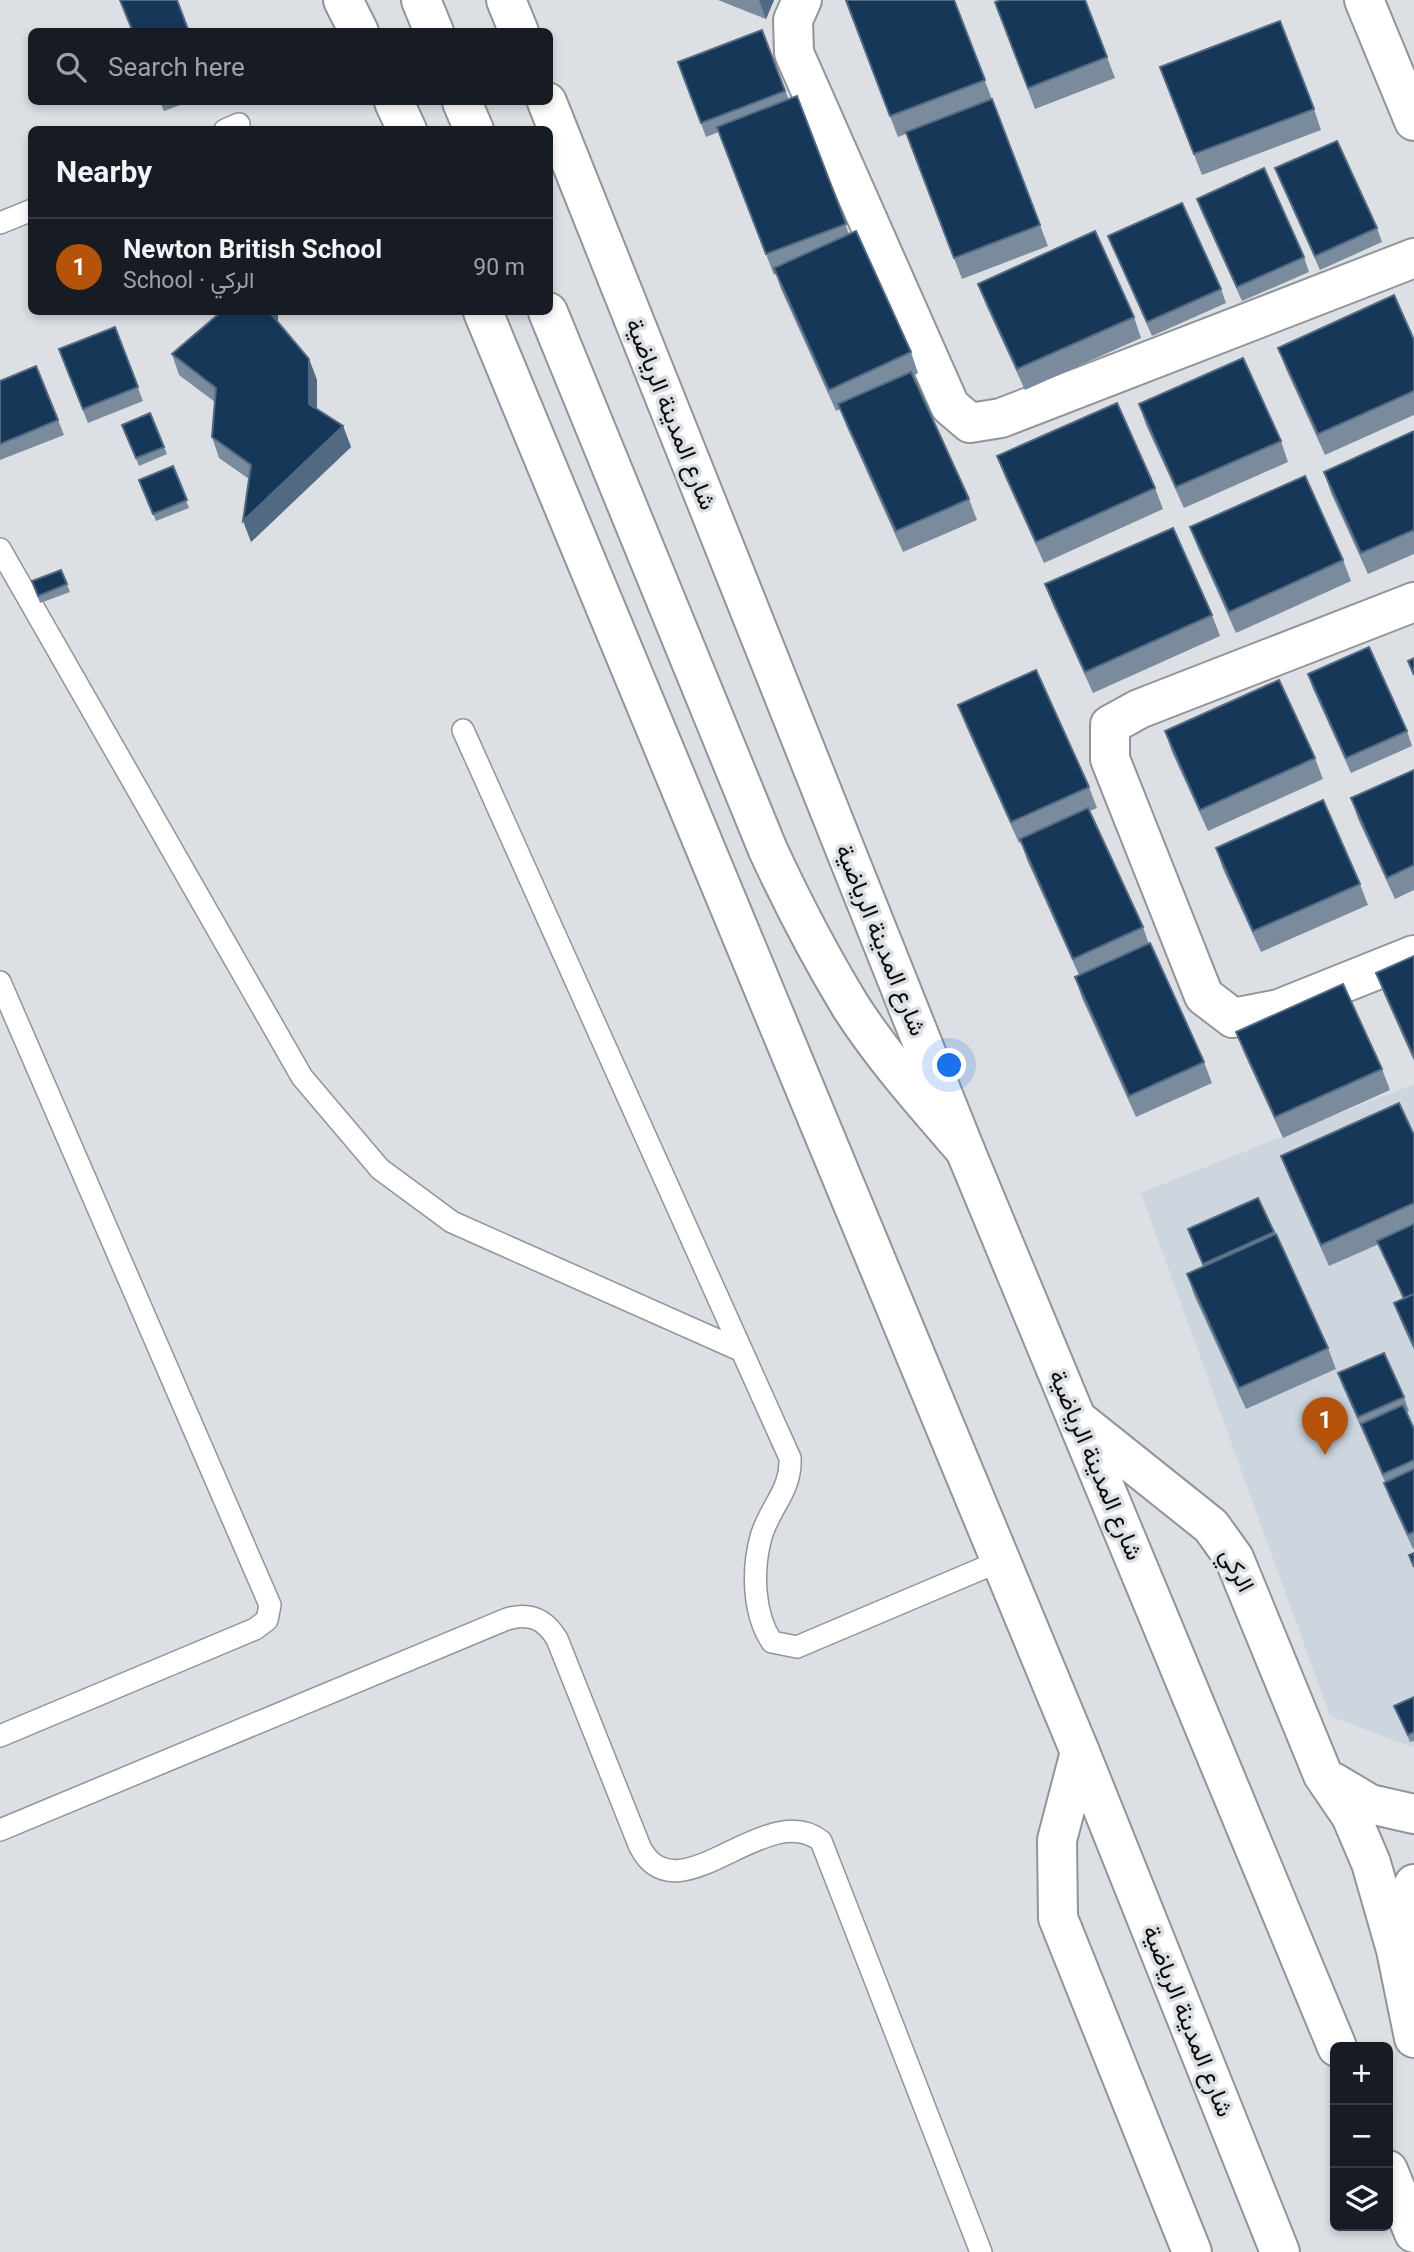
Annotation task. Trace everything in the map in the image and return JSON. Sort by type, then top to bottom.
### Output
[{"type":"main road","points":[[344,0],[357,28]]},
{"type":"main road","points":[[421,0],[432,28]]},
{"type":"main road","points":[[506,0],[517,28]]},
{"type":"main road","points":[[802,0],[793,20],[794,54],[950,407],[970,423],[1001,418],[1414,258]]},
{"type":"main road","points":[[1364,0],[1414,121]]},
{"type":"main road","points":[[395,105],[405,126]]},
{"type":"main road","points":[[463,105],[472,126]]},
{"type":"main road","name":"شارع المدينة الرياضية","points":[[548,105],[965,1150],[1335,2042]]},
{"type":"main road","name":"شارع المدينة الرياضية","points":[[484,315],[1080,1752],[1280,2252]]},
{"type":"main road","points":[[549,315],[768,850],[806,931],[853,1009],[906,1082],[965,1150]]},
{"type":"main road","points":[[1414,602],[1139,709],[1111,725],[1111,759],[1204,996],[1233,1018],[1279,1009],[1414,954]]},
{"type":"main road","name":"الركي","points":[[1077,1419],[1211,1526],[1234,1558],[1323,1774],[1351,1816],[1371,1863],[1396,1950],[1414,2038]]},
{"type":"main road","points":[[1080,1752],[1057,1840],[1058,1918],[1192,2252]]},
{"type":"main road","points":[[1323,1774],[1345,1792],[1370,1804],[1414,1814]]},
{"type":"main road","name":"الركي","points":[[1396,1950],[1402,1910],[1414,1884]]},
{"type":"main road","points":[[1393,2182],[1414,2233]]},
{"type":"lane","points":[[0,223],[28,212]]},
{"type":"lane","points":[[0,548],[302,1077],[380,1169],[452,1222],[742,1351]]},
{"type":"lane","points":[[463,730],[790,1458],[791,1477],[761,1536],[756,1576],[761,1625],[772,1642],[797,1647],[1000,1560]]},
{"type":"lane","points":[[0,982],[270,1605],[267,1620],[255,1629],[0,1736]]},
{"type":"lane","points":[[0,1830],[507,1619],[519,1616],[542,1620],[557,1639],[640,1847],[654,1866],[666,1871],[689,1869],[788,1829],[811,1834],[821,1841],[981,2252]]},
{"type":"shaded area","points":[[1414,1084],[1414,1748],[1330,1716],[1141,1193]]},
{"type":"building","points":[[120,0],[177,0],[188,28],[131,28]]},
{"type":"building","points":[[846,0],[954,0],[985,80],[890,116]]},
{"type":"building","points":[[1085,0],[1107,57],[1028,88],[995,2]]},
{"type":"building","points":[[1280,21],[1314,109],[1194,154],[1160,67]]},
{"type":"building","points":[[762,30],[785,91],[701,123],[678,62]]},
{"type":"building","points":[[797,96],[846,224],[766,254],[717,127]]},
{"type":"building","points":[[992,99],[1040,225],[954,258],[906,132]]},
{"type":"building","points":[[1337,141],[1377,228],[1315,256],[1275,168]]},
{"type":"building","points":[[1264,168],[1304,257],[1237,287],[1197,199]]},
{"type":"building","points":[[1182,203],[1221,289],[1147,322],[1108,236]]},
{"type":"building","points":[[856,231],[911,352],[829,390],[774,268]]},
{"type":"building","points":[[1095,231],[1134,317],[1017,369],[978,284]]},
{"type":"building","points":[[1394,295],[1414,340],[1414,391],[1318,434],[1278,348]]},
{"type":"building","points":[[218,315],[272,315],[309,359],[309,404],[343,426],[243,521],[251,465],[212,437],[216,388],[172,354]]},
{"type":"building","points":[[115,327],[138,387],[83,409],[59,349]]},
{"type":"building","points":[[1243,358],[1281,441],[1176,487],[1139,404]]},
{"type":"building","points":[[36,366],[58,420],[0,444],[0,381]]},
{"type":"building","points":[[911,372],[969,499],[896,531],[838,404]]},
{"type":"building","points":[[1117,403],[1155,488],[1036,542],[997,456]]},
{"type":"building","points":[[150,413],[164,447],[136,458],[122,425]]},
{"type":"building","points":[[1414,431],[1414,530],[1361,553],[1324,472]]},
{"type":"building","points":[[173,466],[187,500],[153,514],[139,480]]},
{"type":"building","points":[[1305,476],[1343,560],[1229,612],[1190,527]]},
{"type":"building","points":[[1173,528],[1212,615],[1085,672],[1045,584]]},
{"type":"building","points":[[61,570],[67,584],[38,596],[32,581]]},
{"type":"building","points":[[1369,647],[1407,731],[1346,758],[1308,674]]},
{"type":"building","points":[[1414,658],[1414,675],[1408,661]]},
{"type":"building","points":[[1036,670],[1089,787],[1011,822],[958,705]]},
{"type":"building","points":[[1279,680],[1315,758],[1200,810],[1165,731]]},
{"type":"building","points":[[1414,770],[1414,865],[1387,878],[1351,798]]},
{"type":"building","points":[[1323,800],[1360,884],[1253,931],[1216,848]]},
{"type":"building","points":[[1088,808],[1143,927],[1073,959],[1020,839]]},
{"type":"building","points":[[1150,943],[1204,1062],[1129,1096],[1075,977]]},
{"type":"building","points":[[1414,956],[1414,1057],[1376,973]]},
{"type":"building","points":[[1343,984],[1382,1069],[1275,1117],[1236,1032]]},
{"type":"building","points":[[1399,1103],[1414,1135],[1414,1203],[1321,1245],[1281,1156]]},
{"type":"building","points":[[1258,1198],[1274,1232],[1203,1264],[1188,1229]]},
{"type":"building","points":[[1414,1224],[1414,1294],[1404,1298],[1377,1241]]},
{"type":"building","points":[[1276,1234],[1328,1348],[1239,1388],[1187,1274]]},
{"type":"building","points":[[1414,1294],[1414,1346],[1394,1303]]},
{"type":"building","points":[[1384,1353],[1404,1397],[1358,1417],[1338,1373]]},
{"type":"building","points":[[1403,1405],[1414,1429],[1414,1460],[1383,1474],[1361,1424]]},
{"type":"building","points":[[1414,1469],[1414,1532],[1408,1534],[1384,1483]]},
{"type":"building","points":[[1414,1553],[1414,1567],[1409,1555]]},
{"type":"building","points":[[1414,1697],[1414,1732],[1408,1735],[1394,1706]]},
{"type":"place","name":"Newton British School","points":[[1325,1455]]}]
